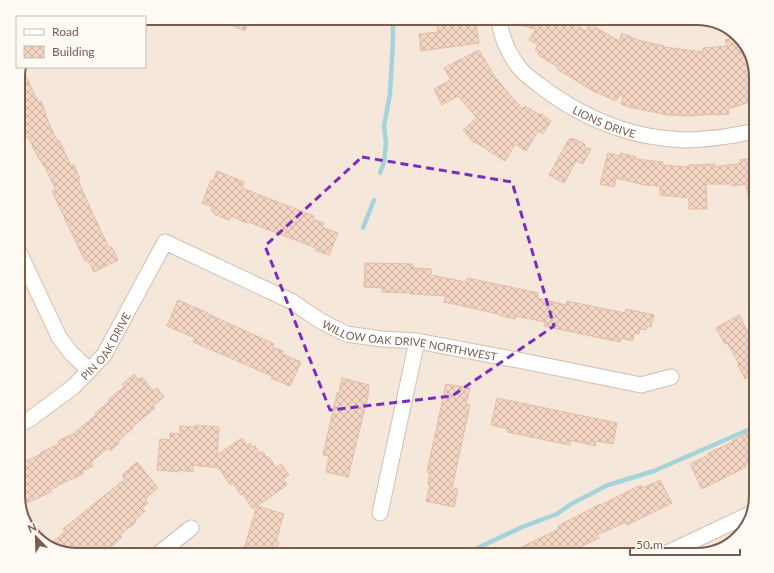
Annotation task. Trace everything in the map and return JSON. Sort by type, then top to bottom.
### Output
[{"type":"street","name":"LIONS DRIVE","points":[[500,25],[505,42],[519,67],[532,80],[587,116],[635,133],[682,140],[705,140],[749,133]]},
{"type":"street","name":"WILLOW OAK DRIVE NORTHWEST","points":[[165,242],[291,301],[319,320],[346,334],[382,339],[417,341],[641,385],[671,377]]},
{"type":"street","name":"PIN OAK DRIVE","points":[[25,422],[73,387],[104,355],[165,242]]},
{"type":"street","points":[[25,265],[59,337],[71,353],[89,370]]},
{"type":"street","points":[[380,513],[417,341]]},
{"type":"street","points":[[678,548],[744,517]]},
{"type":"street","points":[[166,548],[191,528]]},
{"type":"highlighted area","points":[[362,157],[512,182],[554,326],[452,396],[330,410],[265,246]]},
{"type":"shaded area","points":[[146,25],[697,25],[720,30],[734,40],[744,54],[749,70],[749,496],[748,506],[742,522],[731,535],[720,543],[704,548],[70,548],[56,543],[56,517],[30,517],[26,506],[26,68],[146,68]]},
{"type":"building","points":[[230,25],[247,25],[245,31]]},
{"type":"building","points":[[437,25],[476,25],[479,43],[421,51],[419,34],[438,32]]},
{"type":"building","points":[[519,25],[576,25],[586,31],[589,25],[592,25],[619,41],[622,33],[638,40],[664,47],[703,52],[703,48],[727,46],[725,40],[732,38],[744,54],[749,70],[749,102],[728,109],[729,114],[716,115],[668,115],[629,107],[621,104],[623,97],[620,95],[616,101],[593,91],[557,69],[558,67],[538,55],[539,53],[535,50],[538,45],[529,40],[536,29]]},
{"type":"building","points":[[479,50],[495,77],[522,109],[525,106],[551,121],[543,134],[538,131],[526,151],[515,144],[505,161],[475,142],[474,143],[463,130],[477,118],[458,96],[442,105],[434,89],[451,80],[444,68]]},
{"type":"building","points":[[25,74],[38,102],[41,101],[57,141],[59,140],[71,166],[74,165],[80,179],[78,180],[91,210],[109,248],[112,247],[118,260],[94,272],[88,260],[85,261],[52,191],[56,190],[28,137],[25,138]]},
{"type":"building","points":[[572,138],[585,144],[584,147],[591,149],[583,164],[576,161],[564,183],[549,175],[569,139],[571,140]]},
{"type":"building","points":[[608,153],[620,156],[621,153],[636,157],[635,159],[663,162],[663,165],[689,167],[689,165],[715,164],[715,167],[741,163],[740,160],[749,158],[749,200],[746,184],[732,186],[732,184],[706,184],[707,209],[689,209],[689,198],[660,195],[660,186],[645,185],[616,178],[614,187],[600,184]]},
{"type":"building","points":[[217,171],[244,182],[242,188],[314,216],[313,219],[324,223],[322,227],[338,233],[329,255],[315,250],[316,248],[248,222],[247,223],[231,216],[229,220],[214,214],[215,213],[211,211],[213,207],[202,203],[211,180],[213,181]]},
{"type":"building","points":[[365,263],[413,264],[413,268],[431,269],[431,275],[466,282],[467,278],[538,293],[537,298],[566,305],[567,301],[625,313],[626,309],[654,315],[651,327],[647,326],[646,330],[640,329],[639,334],[634,333],[633,341],[621,338],[620,342],[544,326],[545,322],[516,316],[515,319],[444,302],[446,296],[382,292],[383,288],[364,287]]},
{"type":"building","points":[[178,300],[274,344],[272,347],[283,351],[282,354],[301,362],[290,386],[271,378],[272,376],[193,342],[195,338],[167,326]]},
{"type":"building","points":[[739,315],[747,331],[749,330],[749,377],[745,379],[738,365],[739,364],[716,328]]},
{"type":"building","points":[[134,374],[138,380],[142,377],[153,391],[157,388],[164,397],[153,406],[155,408],[118,441],[119,443],[110,451],[108,448],[91,462],[93,466],[82,471],[83,474],[50,489],[51,492],[26,503],[25,462],[59,444],[58,441],[73,434],[96,415],[95,413],[110,401],[108,400],[124,387],[122,384]]},
{"type":"building","points":[[342,378],[369,385],[369,391],[348,477],[326,472],[329,456],[323,455],[337,393],[339,393]]},
{"type":"building","points":[[446,384],[470,388],[466,404],[470,405],[452,488],[458,489],[454,507],[426,501],[430,485],[428,484],[430,473],[427,472]]},
{"type":"building","points":[[497,398],[617,423],[613,444],[596,441],[595,446],[571,440],[570,445],[507,432],[508,429],[491,425]]},
{"type":"building","points":[[196,425],[219,427],[217,455],[242,438],[247,446],[250,443],[252,447],[255,446],[260,453],[262,451],[267,458],[269,457],[276,468],[281,464],[289,475],[283,479],[287,485],[253,509],[243,494],[241,495],[233,483],[230,485],[219,468],[193,465],[193,472],[179,470],[179,472],[157,470],[160,439],[170,440],[170,433],[180,434],[180,426],[195,427]]},
{"type":"building","points":[[748,433],[749,463],[745,465],[746,467],[702,489],[690,464],[709,455],[708,453],[733,442],[732,441]]},
{"type":"building","points":[[137,462],[158,488],[145,499],[148,503],[142,508],[145,511],[135,520],[136,522],[120,535],[122,537],[109,548],[70,548],[56,543],[56,539],[65,532],[63,529],[125,479],[122,475]]},
{"type":"building","points":[[660,480],[672,503],[627,525],[626,522],[597,535],[599,538],[578,548],[520,548],[559,529],[558,526],[600,504],[601,505],[641,485],[643,488]]},
{"type":"building","points":[[257,506],[284,514],[276,541],[279,542],[277,548],[244,548]]},
{"type":"waterway","points":[[380,173],[384,162],[386,143],[384,126],[390,94],[393,25]]},
{"type":"waterway","points":[[363,228],[374,200]]},
{"type":"waterway","points":[[478,548],[522,527],[557,514],[571,504],[608,485],[654,471],[749,429]]}]
